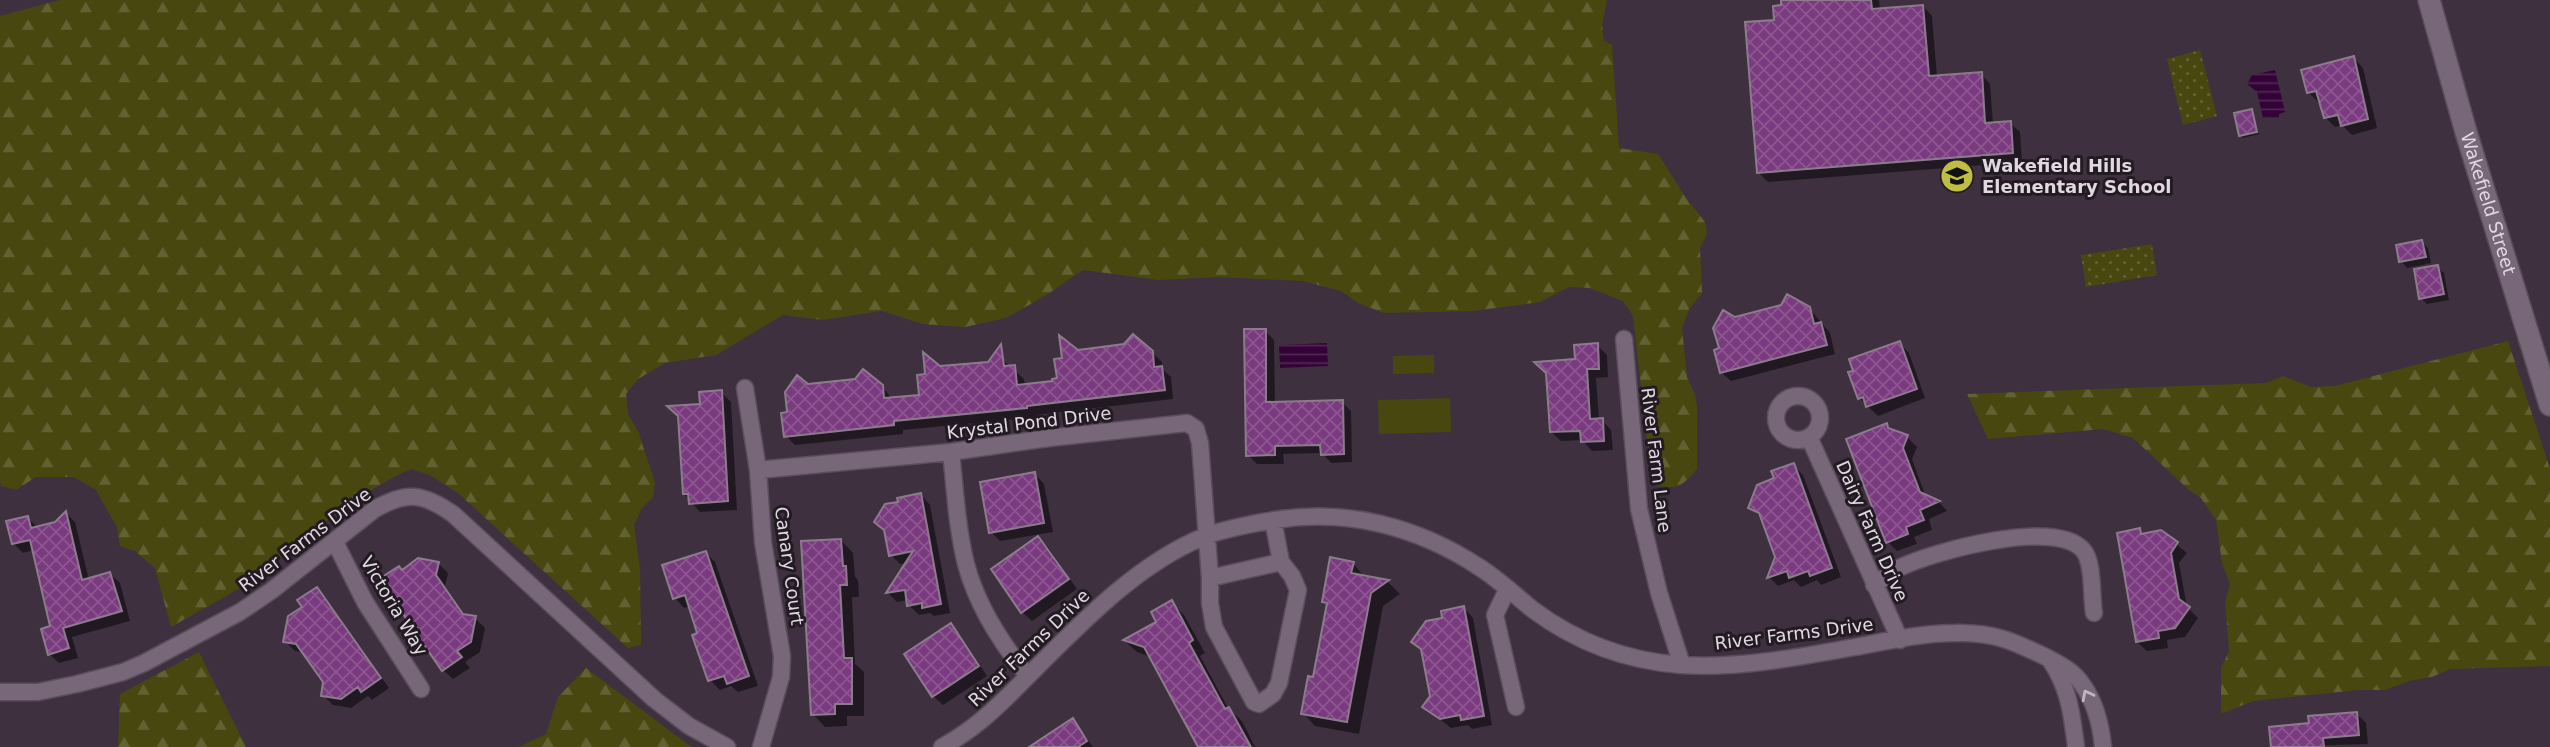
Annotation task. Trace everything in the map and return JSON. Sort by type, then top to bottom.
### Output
[{"type":"street","name":"Wakefield Street","points":[[2429,0],[2466,132],[2543,362],[2550,405]]},
{"type":"street","name":"River Farm Lane","points":[[1624,339],[1639,509],[1659,593],[1682,665]]},
{"type":"street","name":"Canary Court","points":[[745,388],[758,470],[763,542],[782,656],[781,677],[761,747]]},
{"type":"street","name":"Krystal Pond Drive","points":[[758,470],[951,452],[1187,423],[1196,429],[1200,443],[1208,535]]},
{"type":"street","name":"Dairy Farm Drive","points":[[1809,437],[1900,640]]},
{"type":"street","points":[[951,452],[961,540],[976,593],[1008,651],[1028,676]]},
{"type":"street","name":"River Farms Drive","points":[[2,694],[38,692],[78,684],[124,672],[144,663],[240,612],[335,542],[360,520],[394,499],[411,496],[437,504],[471,530],[654,699],[689,726],[727,747]]},
{"type":"street","name":"River Farms Drive","points":[[942,747],[981,722],[1106,600],[1164,557],[1208,535],[1302,516],[1333,517],[1400,527],[1476,565],[1547,619],[1604,648],[1634,659],[1682,665],[1734,664],[1953,633],[1991,635],[2017,642],[2073,673],[2084,686],[2100,724],[2103,747]]},
{"type":"street","points":[[1208,535],[1210,603],[1214,627],[1254,702],[1259,704],[1273,694],[1279,682],[1298,590],[1292,576],[1281,562],[1273,520]]},
{"type":"street","points":[[1874,585],[1900,567],[1947,550],[2013,537],[2054,537],[2071,541],[2086,552],[2090,564],[2094,613]]},
{"type":"street","name":"Victoria Way","points":[[335,542],[365,602],[421,689]]},
{"type":"street","points":[[1210,578],[1281,562]]},
{"type":"street","points":[[1507,590],[1495,615],[1516,707]]},
{"type":"street","points":[[2048,659],[2068,695],[2076,747]]},
{"type":"green space","points":[[60,0],[1607,0],[1602,25],[1604,41],[1612,45],[1619,148],[1658,154],[1705,222],[1707,234],[1700,248],[1702,293],[1689,309],[1682,328],[1687,377],[1697,406],[1697,469],[1678,486],[1652,484],[1633,316],[1623,301],[1590,288],[1569,287],[1540,302],[1473,311],[1384,313],[1360,304],[1341,291],[1303,281],[1218,277],[1158,280],[1083,270],[1006,318],[965,327],[923,324],[882,311],[822,320],[783,315],[716,355],[665,363],[638,379],[626,394],[628,414],[638,431],[655,483],[653,497],[642,508],[634,525],[640,570],[641,645],[628,648],[459,494],[430,475],[411,469],[351,503],[250,581],[171,627],[155,568],[135,551],[120,546],[117,527],[96,490],[74,477],[36,477],[16,490],[1,486],[0,16]]},
{"type":"green space","points":[[2200,50],[2217,116],[2183,125],[2167,59]]},
{"type":"green space","points":[[2152,244],[2157,275],[2086,287],[2081,255]]},
{"type":"green space","points":[[2508,341],[2550,469],[2550,666],[2450,669],[2385,690],[2358,690],[2253,701],[2221,714],[2221,668],[2229,651],[2225,602],[2230,584],[2222,563],[2216,520],[2201,498],[2133,438],[2103,429],[1988,439],[1967,394],[2266,383],[2283,376],[2311,387],[2335,386]]},
{"type":"green space","points":[[1434,355],[1434,373],[1393,374],[1393,356]]},
{"type":"green space","points":[[1450,398],[1451,432],[1379,434],[1378,400]]},
{"type":"green space","points":[[199,652],[246,747],[118,747],[120,694]]},
{"type":"green space","points":[[586,668],[693,747],[519,747],[546,734],[558,697]]},
{"type":"shaded area","points":[[2275,70],[2285,112],[2279,114],[2279,118],[2263,118],[2257,92],[2247,84],[2252,75]]},
{"type":"shaded area","points":[[1327,343],[1328,366],[1280,368],[1279,345]]},
{"type":"building","points":[[1781,0],[1871,0],[1872,9],[1923,5],[1929,76],[1982,72],[1985,123],[2011,121],[2013,153],[1757,173],[1745,22],[1774,20],[1773,6],[1781,5]]},
{"type":"building","points":[[2354,56],[2368,119],[2341,126],[2338,115],[2324,118],[2316,91],[2307,93],[2301,70]]},
{"type":"building","points":[[2252,109],[2257,132],[2239,136],[2234,113]]},
{"type":"building","points":[[2422,240],[2426,257],[2399,262],[2396,245]]},
{"type":"building","points":[[2438,265],[2444,294],[2419,299],[2414,269]]},
{"type":"building","points":[[1787,294],[1810,307],[1814,324],[1821,322],[1827,345],[1720,373],[1714,350],[1719,348],[1713,328],[1723,310],[1735,317],[1781,305]]},
{"type":"building","points":[[1244,329],[1266,329],[1266,402],[1343,400],[1344,454],[1321,455],[1320,445],[1275,446],[1275,455],[1246,456]]},
{"type":"building","points":[[1133,334],[1153,351],[1154,367],[1162,366],[1165,390],[1027,408],[894,421],[894,425],[784,437],[781,413],[787,412],[785,392],[797,375],[808,384],[855,379],[863,369],[883,385],[884,398],[919,395],[917,375],[925,374],[923,352],[940,366],[988,362],[1001,344],[1004,366],[1015,365],[1017,385],[1052,381],[1057,378],[1054,359],[1062,358],[1059,335],[1078,350],[1124,344]]},
{"type":"building","points":[[1900,341],[1917,389],[1866,407],[1863,397],[1858,399],[1848,372],[1853,371],[1849,359]]},
{"type":"building","points":[[1598,343],[1599,369],[1587,369],[1590,419],[1603,418],[1604,441],[1581,442],[1580,431],[1550,432],[1546,373],[1534,362],[1575,359],[1574,345]]},
{"type":"building","points":[[722,390],[728,501],[689,504],[688,494],[683,494],[678,416],[667,406],[700,404],[699,392]]},
{"type":"building","points":[[1887,423],[1888,428],[1908,435],[1903,448],[1920,492],[1940,501],[1920,510],[1924,520],[1906,527],[1908,534],[1886,543],[1846,439]]},
{"type":"building","points":[[1794,463],[1832,568],[1810,576],[1808,571],[1789,578],[1787,571],[1767,578],[1775,557],[1759,513],[1748,508],[1757,485],[1774,478],[1771,471]]},
{"type":"building","points":[[1035,472],[1044,523],[989,533],[980,482]]},
{"type":"building","points":[[921,493],[941,604],[922,608],[922,603],[907,606],[905,590],[886,593],[913,551],[889,556],[884,530],[874,522],[885,504],[898,502],[897,498]]},
{"type":"building","points":[[66,511],[82,580],[110,572],[122,611],[63,628],[69,648],[48,655],[41,629],[50,626],[30,540],[12,544],[6,521],[28,516],[31,528],[55,522]]},
{"type":"building","points":[[2140,528],[2141,534],[2161,530],[2178,542],[2171,553],[2179,599],[2190,607],[2175,628],[2158,631],[2159,638],[2136,642],[2117,533]]},
{"type":"building","points":[[1038,536],[1069,579],[1021,613],[991,569]]},
{"type":"building","points":[[841,539],[847,585],[840,585],[844,658],[852,658],[852,704],[835,704],[835,714],[811,715],[801,541]]},
{"type":"building","points":[[706,551],[749,676],[727,684],[724,676],[708,681],[692,635],[697,633],[685,595],[673,599],[662,565]]},
{"type":"building","points":[[1330,557],[1354,562],[1351,573],[1389,580],[1371,593],[1347,722],[1301,714],[1308,676],[1313,677],[1327,603],[1322,602]]},
{"type":"building","points":[[418,558],[439,562],[436,575],[463,614],[476,616],[471,642],[457,651],[462,657],[442,671],[379,579],[399,566],[402,570]]},
{"type":"building","points":[[317,587],[381,678],[361,692],[358,687],[341,699],[321,696],[323,682],[296,644],[283,642],[288,616],[302,607],[297,600]]},
{"type":"building","points":[[1172,600],[1193,640],[1189,643],[1225,709],[1229,707],[1251,747],[1198,747],[1144,647],[1123,640],[1156,622],[1151,612]]},
{"type":"building","points":[[1464,606],[1484,716],[1461,720],[1460,715],[1440,719],[1422,707],[1430,696],[1421,649],[1411,642],[1426,621],[1442,618],[1441,611]]},
{"type":"building","points":[[951,623],[979,666],[932,697],[904,654]]},
{"type":"building","points":[[2357,712],[2359,735],[2323,738],[2324,747],[2271,747],[2269,727],[2309,723],[2308,716]]},
{"type":"building","points":[[1073,718],[1087,741],[1078,747],[1029,747]]},
{"type":"place","name":"Wakefield Hills Elementary School","points":[[1957,176]]}]
